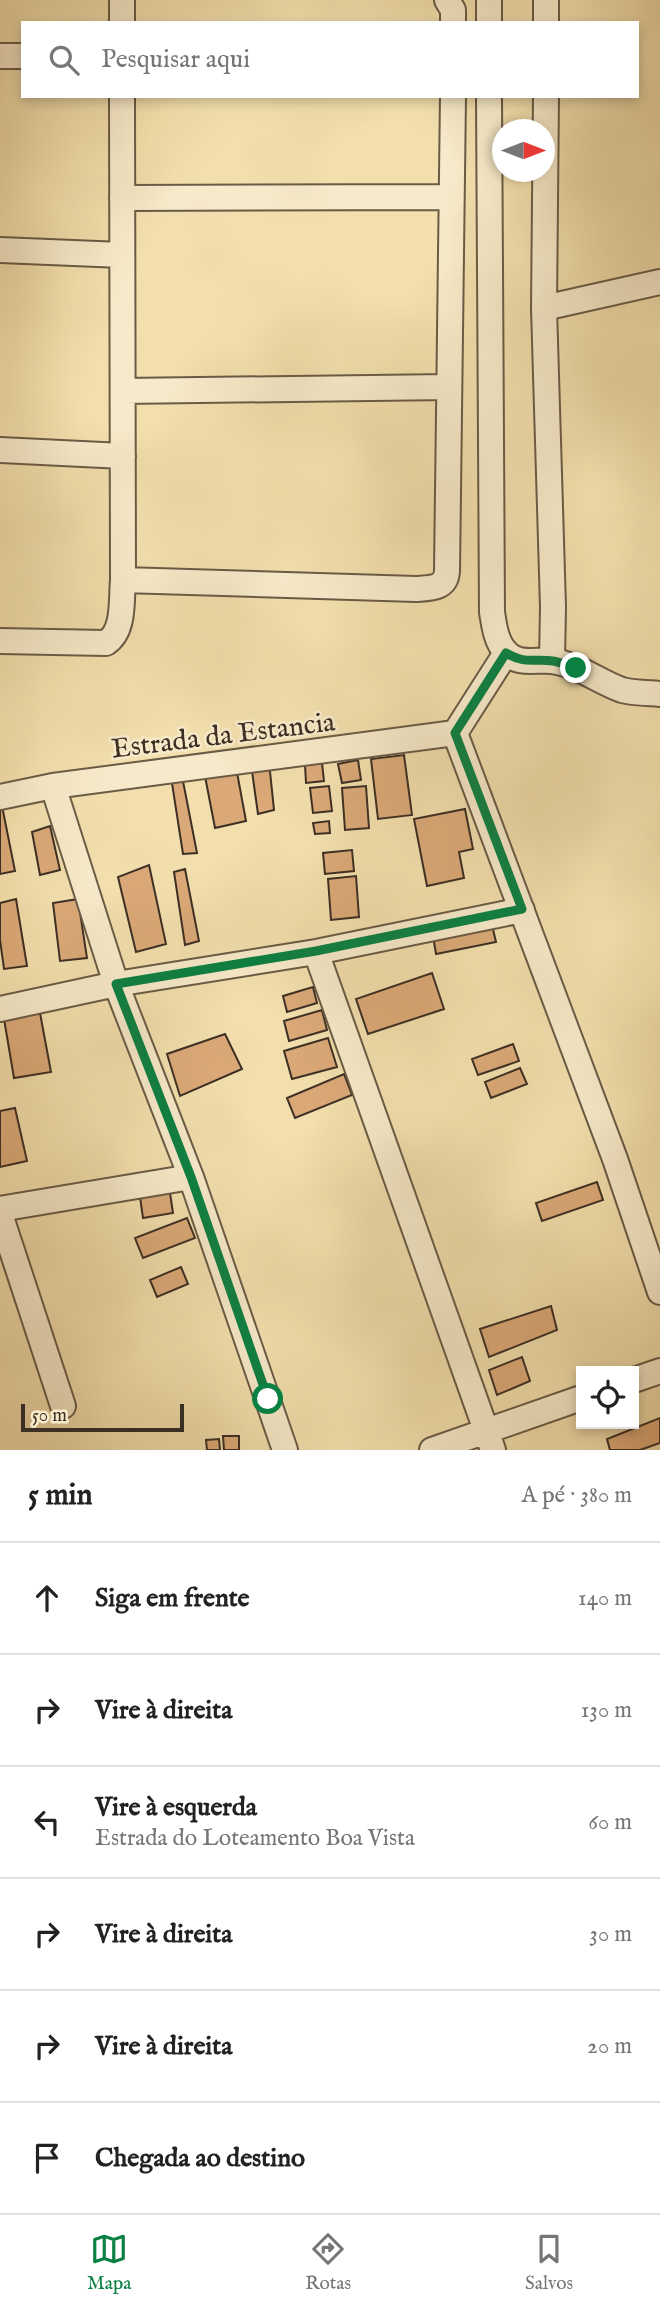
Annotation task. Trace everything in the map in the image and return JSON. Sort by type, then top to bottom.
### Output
[{"type":"street","points":[[122,0],[122,21]]},
{"type":"street","points":[[447,0],[453,10],[453,21]]},
{"type":"street","points":[[489,0],[489,21]]},
{"type":"street","points":[[546,0],[546,21]]},
{"type":"street","points":[[0,56],[21,56]]},
{"type":"street","points":[[0,641],[106,643],[114,636],[119,624],[123,580],[122,98]]},
{"type":"street","points":[[123,580],[415,589],[443,584],[447,571],[453,98]]},
{"type":"street","points":[[489,98],[492,612],[496,635],[506,653],[517,659],[531,662],[552,661],[576,668],[625,691],[660,695]]},
{"type":"street","points":[[546,98],[544,308],[553,607],[552,661]]},
{"type":"street","points":[[122,198],[451,197]]},
{"type":"street","points":[[0,250],[122,256]]},
{"type":"street","points":[[544,308],[660,282]]},
{"type":"street","points":[[123,391],[449,387]]},
{"type":"street","points":[[0,450],[123,456]]},
{"type":"street","points":[[506,653],[455,733],[615,1158],[660,1292]]},
{"type":"street","name":"Estrada da Estancia","points":[[0,797],[53,786],[455,733]]},
{"type":"street","points":[[53,786],[116,984],[191,1177],[285,1450]]},
{"type":"street","points":[[0,1009],[116,984],[316,951],[522,909]]},
{"type":"street","points":[[316,951],[489,1440]]},
{"type":"street","points":[[63,1406],[0,1211],[191,1177]]},
{"type":"street","points":[[639,1378],[660,1371]]},
{"type":"street","points":[[432,1450],[489,1440],[576,1400]]},
{"type":"building","points":[[404,755],[412,815],[378,819],[371,759]]},
{"type":"building","points":[[358,760],[361,780],[342,783],[338,764]]},
{"type":"building","points":[[269,762],[274,810],[258,814],[251,764]]},
{"type":"building","points":[[322,763],[324,781],[306,783],[305,765]]},
{"type":"building","points":[[236,767],[246,821],[215,828],[204,771]]},
{"type":"building","points":[[182,776],[197,853],[183,854],[171,777]]},
{"type":"building","points":[[329,786],[332,811],[313,813],[310,788]]},
{"type":"building","points":[[366,786],[369,828],[345,830],[342,788]]},
{"type":"building","points":[[2,806],[15,871],[0,874],[0,807]]},
{"type":"building","points":[[465,809],[473,849],[459,852],[464,878],[427,886],[414,819]]},
{"type":"building","points":[[329,821],[330,833],[315,834],[313,823]]},
{"type":"building","points":[[50,826],[60,870],[40,875],[32,832]]},
{"type":"building","points":[[352,850],[354,871],[325,874],[323,853]]},
{"type":"building","points":[[149,865],[166,944],[136,952],[118,877]]},
{"type":"building","points":[[185,869],[199,941],[185,945],[174,872]]},
{"type":"building","points":[[356,876],[359,917],[331,920],[328,879]]},
{"type":"building","points":[[16,899],[27,966],[4,969],[0,940],[0,903]]},
{"type":"building","points":[[78,899],[87,958],[60,961],[53,903]]},
{"type":"building","points":[[492,925],[496,942],[436,954],[433,936]]},
{"type":"building","points":[[432,973],[444,1009],[368,1034],[356,999]]},
{"type":"building","points":[[313,987],[317,1003],[287,1012],[283,996]]},
{"type":"building","points":[[322,1010],[327,1030],[289,1041],[284,1021]]},
{"type":"building","points":[[40,1013],[51,1072],[14,1078],[4,1019]]},
{"type":"building","points":[[225,1034],[242,1069],[180,1096],[167,1054]]},
{"type":"building","points":[[328,1038],[337,1067],[292,1079],[284,1051]]},
{"type":"building","points":[[513,1044],[519,1061],[478,1075],[472,1059]]},
{"type":"building","points":[[520,1068],[527,1084],[491,1098],[485,1082]]},
{"type":"building","points":[[344,1074],[352,1095],[295,1118],[287,1098]]},
{"type":"building","points":[[15,1108],[27,1161],[0,1167],[0,1111]]},
{"type":"building","points":[[597,1182],[603,1200],[542,1221],[536,1203]]},
{"type":"building","points":[[170,1193],[173,1213],[143,1218],[140,1197]]},
{"type":"building","points":[[187,1218],[195,1238],[143,1258],[135,1238]]},
{"type":"building","points":[[181,1267],[188,1284],[157,1297],[150,1280]]},
{"type":"building","points":[[551,1306],[557,1330],[489,1357],[480,1329]]},
{"type":"building","points":[[522,1357],[530,1381],[497,1395],[489,1370]]},
{"type":"building","points":[[660,1418],[660,1443],[640,1450],[610,1450],[607,1439],[639,1429],[639,1426]]},
{"type":"building","points":[[223,1436],[239,1436],[239,1450],[224,1450]]},
{"type":"building","points":[[219,1439],[220,1450],[207,1450],[206,1440]]},
{"type":"route","points":[[268,1399],[191,1177],[116,984],[316,951],[522,909],[455,733],[488,677],[506,653],[517,659],[531,662],[552,661],[576,668]]}]
